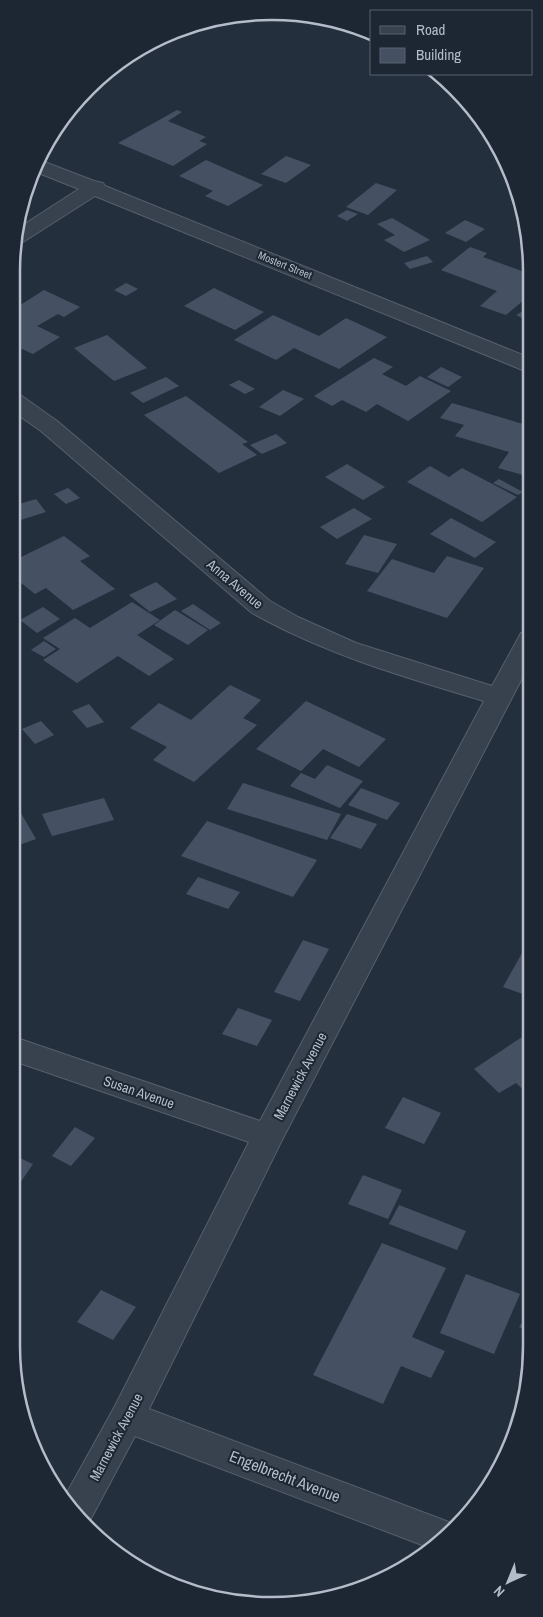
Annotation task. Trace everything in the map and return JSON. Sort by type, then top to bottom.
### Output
[{"type":"street","name":"Mostert Street","points":[[43,167],[96,187],[523,363]]},
{"type":"street","points":[[23,234],[96,187]]},
{"type":"street","name":"Anna Avenue","points":[[20,405],[49,426],[262,607],[292,626],[367,655],[500,697]]},
{"type":"street","name":"Marnewick Avenue","points":[[78,1507],[127,1417],[268,1136],[523,653]]},
{"type":"street","name":"Susan Avenue","points":[[20,1051],[268,1136]]},
{"type":"street","name":"Engelbrecht Avenue","points":[[127,1417],[438,1534]]},
{"type":"building","points":[[177,110],[182,112],[168,121],[206,137],[199,141],[207,144],[173,166],[118,143]]},
{"type":"building","points":[[286,156],[311,165],[286,183],[261,174]]},
{"type":"building","points":[[206,160],[263,185],[228,206],[205,196],[213,191],[179,176]]},
{"type":"building","points":[[376,183],[397,190],[368,215],[346,207]]},
{"type":"building","points":[[347,210],[358,214],[347,221],[337,216]]},
{"type":"building","points":[[392,218],[430,240],[404,252],[384,240],[395,235],[377,224]]},
{"type":"building","points":[[465,220],[485,229],[466,242],[445,233]]},
{"type":"building","points":[[470,247],[487,253],[483,257],[523,271],[523,301],[506,315],[480,306],[497,291],[441,270]]},
{"type":"building","points":[[427,256],[433,262],[410,269],[404,263]]},
{"type":"building","points":[[126,283],[138,289],[126,296],[114,290]]},
{"type":"building","points":[[214,288],[264,312],[235,330],[184,306]]},
{"type":"building","points":[[44,290],[80,307],[64,317],[58,314],[37,326],[60,337],[33,354],[20,348],[20,305]]},
{"type":"building","points":[[523,311],[523,318],[516,315]]},
{"type":"building","points":[[273,315],[319,336],[346,318],[387,337],[339,369],[294,348],[276,360],[234,340]]},
{"type":"building","points":[[107,335],[147,368],[114,381],[74,348]]},
{"type":"building","points":[[374,358],[393,367],[382,374],[406,386],[420,376],[451,391],[408,421],[377,404],[366,412],[342,400],[332,406],[314,396]]},
{"type":"building","points":[[441,367],[462,377],[448,387],[427,377]]},
{"type":"building","points":[[166,377],[179,386],[143,403],[130,393]]},
{"type":"building","points":[[239,380],[255,389],[245,394],[229,385]]},
{"type":"building","points":[[283,390],[304,399],[280,416],[259,407]]},
{"type":"building","points":[[186,396],[248,442],[242,444],[257,455],[219,473],[144,415]]},
{"type":"building","points":[[452,403],[523,424],[523,475],[498,468],[509,452],[455,436],[464,425],[440,418]]},
{"type":"building","points":[[276,434],[287,443],[262,454],[250,445]]},
{"type":"building","points":[[347,464],[385,487],[363,500],[325,477]]},
{"type":"building","points":[[430,466],[449,477],[462,468],[517,497],[482,522],[407,482]]},
{"type":"building","points":[[499,479],[523,492],[518,495],[493,483]]},
{"type":"building","points":[[68,488],[80,498],[66,504],[54,494]]},
{"type":"building","points":[[36,499],[46,512],[20,520],[20,504]]},
{"type":"building","points":[[354,508],[372,519],[337,539],[320,527]]},
{"type":"building","points":[[451,518],[496,542],[475,558],[430,534]]},
{"type":"building","points":[[364,535],[397,544],[378,573],[345,564]]},
{"type":"building","points":[[64,536],[90,556],[80,561],[115,589],[73,610],[46,588],[35,594],[20,582],[20,558]]},
{"type":"building","points":[[447,556],[484,568],[447,618],[367,591],[392,559],[434,573]]},
{"type":"building","points":[[156,582],[177,599],[150,612],[129,595]]},
{"type":"building","points":[[132,602],[160,620],[137,635],[174,659],[149,676],[118,656],[77,683],[43,660],[60,649],[43,638],[75,618],[90,628]]},
{"type":"building","points":[[193,604],[221,623],[210,630],[181,611]]},
{"type":"building","points":[[43,607],[60,619],[37,633],[20,620]]},
{"type":"building","points":[[175,610],[208,630],[188,645],[154,625]]},
{"type":"building","points":[[44,641],[56,649],[44,657],[31,650]]},
{"type":"building","points":[[230,685],[261,700],[243,718],[257,725],[194,782],[153,760],[167,747],[130,728],[159,703],[191,720]]},
{"type":"building","points":[[306,701],[386,739],[359,767],[323,749],[301,771],[256,749]]},
{"type":"building","points":[[89,704],[104,722],[87,728],[72,711]]},
{"type":"building","points":[[41,721],[54,735],[35,744],[22,729]]},
{"type":"building","points":[[327,765],[363,781],[340,808],[290,786],[301,773],[315,779]]},
{"type":"building","points":[[243,783],[341,814],[327,840],[227,809]]},
{"type":"building","points":[[361,788],[400,803],[387,820],[348,805]]},
{"type":"building","points":[[104,798],[114,820],[52,836],[42,814]]},
{"type":"building","points":[[20,811],[36,839],[20,845]]},
{"type":"building","points":[[347,814],[377,824],[361,849],[330,838]]},
{"type":"building","points":[[207,821],[317,860],[293,897],[181,856]]},
{"type":"building","points":[[198,877],[240,892],[228,909],[186,894]]},
{"type":"building","points":[[303,940],[329,949],[300,1001],[274,992]]},
{"type":"building","points":[[523,951],[523,994],[503,987]]},
{"type":"building","points":[[238,1008],[272,1020],[257,1046],[222,1034]]},
{"type":"building","points":[[523,1036],[523,1090],[516,1083],[499,1093],[474,1069]]},
{"type":"building","points":[[403,1097],[441,1113],[424,1144],[385,1128]]},
{"type":"building","points":[[75,1127],[95,1138],[71,1166],[52,1156]]},
{"type":"building","points":[[20,1158],[33,1164],[20,1183]]},
{"type":"building","points":[[363,1175],[402,1190],[388,1219],[348,1204]]},
{"type":"building","points":[[399,1205],[466,1231],[457,1250],[389,1224]]},
{"type":"building","points":[[382,1243],[446,1268],[412,1337],[445,1351],[431,1378],[401,1366],[383,1404],[313,1375]]},
{"type":"building","points":[[466,1274],[520,1294],[494,1354],[440,1333]]},
{"type":"building","points":[[101,1290],[136,1307],[113,1340],[77,1322]]},
{"type":"building","points":[[523,1321],[523,1329],[519,1327]]}]
